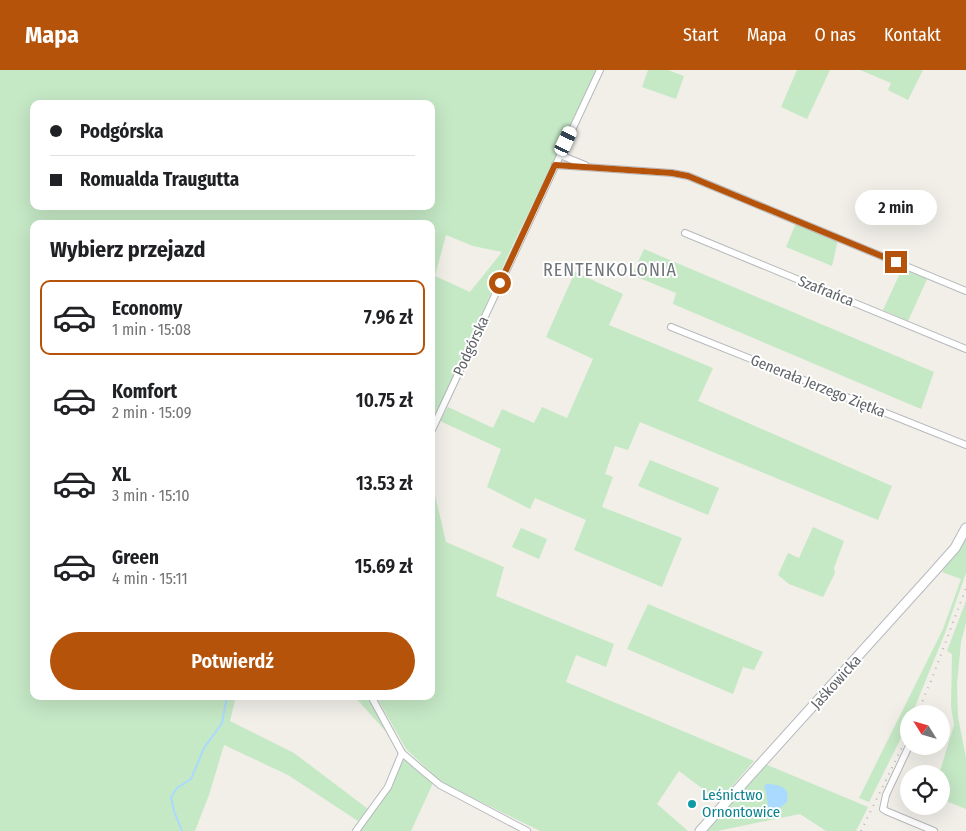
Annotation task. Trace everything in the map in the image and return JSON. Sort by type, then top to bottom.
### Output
[{"type":"street","name":"Podgórska","points":[[435,423],[600,70]]},
{"type":"street","points":[[560,155],[591,167]]},
{"type":"street","points":[[555,165],[672,173],[688,176],[966,291]]},
{"type":"street","name":"Szafrańca","points":[[685,232],[966,348]]},
{"type":"street","name":"Generała Jerzego Ziętka","points":[[671,327],[966,444]]},
{"type":"street","name":"Jaśkowicka","points":[[700,831],[955,548],[966,528]]},
{"type":"street","points":[[373,700],[402,753],[440,785],[526,831]]},
{"type":"street","points":[[356,831],[388,787],[402,753]]},
{"type":"street","points":[[905,755],[886,795],[884,809],[886,812],[934,831]]},
{"type":"green space","points":[[0,70],[597,70],[509,253],[435,418],[435,276],[435,220],[30,220],[30,700],[235,700],[230,721],[294,753],[368,809],[358,821],[288,775],[224,745],[209,795],[195,831],[0,831]],"holes":[[[446,235],[473,246],[502,252],[470,292],[435,276]]]},
{"type":"green space","points":[[648,70],[668,70],[684,76],[676,99],[642,87]]},
{"type":"green space","points":[[797,70],[830,70],[807,119],[781,107]]},
{"type":"green space","points":[[860,70],[923,70],[908,100],[888,90],[891,83]]},
{"type":"green space","points":[[796,223],[838,240],[832,266],[786,247]]},
{"type":"green space","points":[[644,249],[934,372],[921,409],[673,304],[676,293],[632,275]]},
{"type":"green space","points":[[902,269],[927,279],[908,321],[883,310]]},
{"type":"green space","points":[[575,272],[623,294],[609,325],[713,368],[698,401],[892,486],[878,520],[640,422],[628,450],[615,446],[605,474],[613,477],[602,507],[682,538],[662,587],[574,550],[586,520],[535,498],[530,509],[487,487],[501,449],[440,421],[448,407],[493,428],[502,409],[534,423],[542,407],[567,418],[593,359],[546,337]]},
{"type":"green space","points":[[650,460],[719,488],[708,515],[638,486]]},
{"type":"green space","points":[[435,495],[446,542],[504,567],[496,596],[614,644],[606,667],[576,655],[566,682],[754,761],[719,801],[679,771],[657,804],[688,831],[540,831],[440,781],[406,749],[378,700],[435,700]]},
{"type":"green space","points":[[813,527],[844,541],[834,568],[835,573],[823,597],[789,584],[778,575],[788,553],[799,558]]},
{"type":"green space","points":[[521,528],[547,539],[539,559],[512,547]]},
{"type":"green space","points":[[966,535],[966,573],[945,633],[916,705],[905,705],[943,629],[961,579],[942,572]]},
{"type":"green space","points":[[966,601],[966,623],[961,642],[957,684],[958,717],[966,758],[966,809],[950,803],[950,765],[942,765],[945,755],[950,755],[950,738],[954,725],[951,706],[952,654],[947,651]]},
{"type":"green space","points":[[648,604],[763,652],[754,670],[743,667],[733,694],[627,649]]},
{"type":"green space","points":[[358,700],[370,700],[388,734]]},
{"type":"green space","points":[[900,716],[900,740],[869,802],[859,798]]},
{"type":"green space","points":[[405,758],[433,783],[411,831],[359,831],[401,763]]},
{"type":"green space","points":[[765,764],[868,807],[856,831],[826,831],[800,814],[717,831],[705,831]]},
{"type":"water","points":[[767,784],[783,787],[788,797],[787,802],[777,810],[769,812],[764,786]]},
{"type":"waterway","points":[[182,831],[171,797],[177,788],[191,779],[204,748],[222,723],[226,700]]},
{"type":"railway","points":[[921,705],[966,588]]},
{"type":"railway","points":[[861,831],[900,751]]},
{"type":"place","name":"Leśnictwo Ornontowice","points":[[692,804]]},
{"type":"district","name":"RENTENKOLONIA","points":[[610,270]]},
{"type":"route","points":[[500,283],[555,165],[672,173],[688,176],[896,262]]}]
